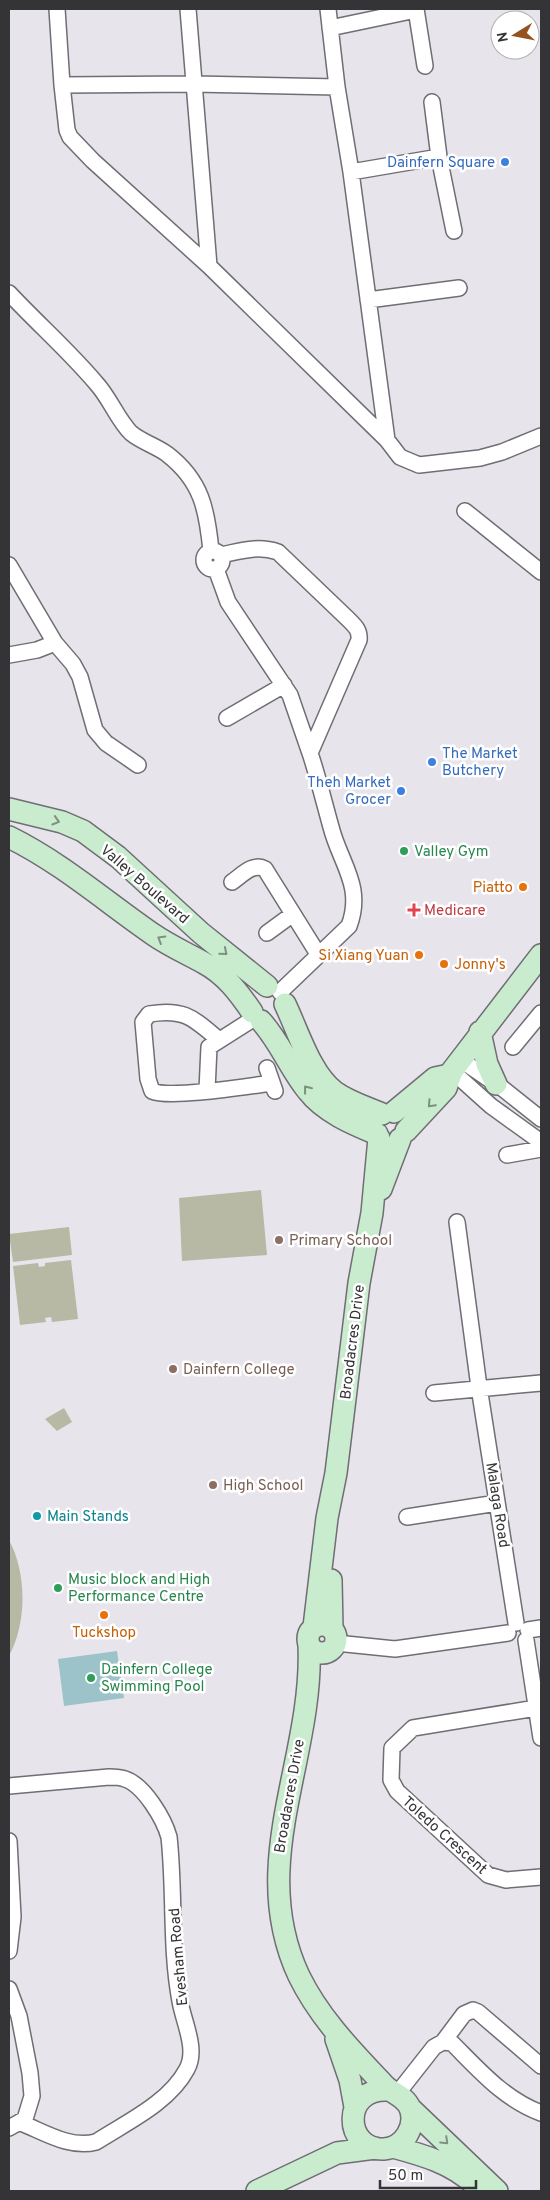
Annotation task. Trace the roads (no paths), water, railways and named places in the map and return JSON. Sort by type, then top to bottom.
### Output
[{"type":"street","points":[[57,9],[62,85],[67,130],[70,137],[93,161],[209,266],[387,440],[400,457],[419,465],[480,458],[502,452],[541,436]]},
{"type":"street","points":[[188,9],[209,266]]},
{"type":"street","points":[[328,9],[337,87],[351,172],[387,440]]},
{"type":"street","points":[[330,28],[416,9],[425,66]]},
{"type":"street","points":[[62,85],[194,84],[337,87]]},
{"type":"street","points":[[432,102],[439,157],[454,231]]},
{"type":"street","points":[[351,172],[439,157]]},
{"type":"street","points":[[368,300],[459,288]]},
{"type":"street","points":[[9,293],[76,360],[98,385],[132,433],[166,454],[196,484],[207,517],[228,602],[284,685],[299,719],[333,834],[346,863],[354,888],[355,906],[349,926],[277,994]]},
{"type":"street","points":[[465,511],[541,572]]},
{"type":"street","points":[[216,558],[254,548],[268,548],[278,552],[358,629],[359,640],[310,752]]},
{"type":"street","points":[[9,566],[55,643],[80,677],[95,730],[106,743],[138,765]]},
{"type":"street","points":[[9,655],[37,650],[55,643]]},
{"type":"street","points":[[227,718],[284,685]]},
{"type":"street","name":"Valley Boulevard","points":[[9,810],[62,822],[83,831],[118,857],[201,933],[277,994],[315,1068],[337,1104]]},
{"type":"street","name":"Valley Boulevard","points":[[9,837],[59,865],[155,936],[206,964],[224,977],[242,996],[256,1017],[273,1034],[309,1093],[383,1124]]},
{"type":"street","points":[[232,882],[253,867],[261,867],[269,875],[318,954]]},
{"type":"street","points":[[267,933],[293,914]]},
{"type":"street","points":[[184,952],[201,933]]},
{"type":"street","name":"Broadacres Drive","points":[[372,1212],[403,1135],[446,1088],[454,1068],[541,954]]},
{"type":"street","points":[[261,988],[277,994],[281,1015],[277,1019],[267,1022],[256,1017],[250,1000],[252,995],[261,988]]},
{"type":"street","points":[[218,1040],[192,1017],[167,1011],[150,1014],[143,1022],[148,1079],[152,1091],[176,1094],[207,1090],[274,1088],[267,1068]]},
{"type":"street","points":[[514,1047],[541,1013]]},
{"type":"street","points":[[207,1090],[208,1049],[218,1040],[256,1017]]},
{"type":"street","points":[[480,1032],[486,1064],[499,1086]]},
{"type":"street","points":[[454,1068],[491,1106],[541,1142]]},
{"type":"street","points":[[383,1124],[435,1078],[454,1068],[499,1086],[541,1119]]},
{"type":"street","points":[[491,1106],[499,1086]]},
{"type":"street","points":[[403,1117],[406,1126],[403,1135],[396,1142],[387,1142],[383,1124],[403,1117]]},
{"type":"street","name":"Broadacres Drive","points":[[383,1124],[372,1212],[359,1283],[336,1473],[338,1501],[330,1593],[323,1639],[310,1670],[297,1754],[282,1825],[278,1860],[278,1883],[281,1915],[289,1949],[310,1995],[332,2030],[350,2080],[354,2128],[358,2137],[366,2144],[384,2148]]},
{"type":"street","points":[[507,1155],[541,1149]]},
{"type":"street","name":"Malaga Road","points":[[457,1222],[479,1388],[497,1503],[524,1631],[541,1738]]},
{"type":"street","points":[[434,1394],[541,1382]]},
{"type":"street","points":[[408,1517],[497,1503]]},
{"type":"street","points":[[323,1639],[395,1649],[524,1631]]},
{"type":"street","name":"Toledo Crescent","points":[[536,1708],[413,1728],[392,1748],[390,1766],[391,1780],[397,1791],[488,1875],[506,1880],[541,1877]]},
{"type":"street","name":"Evesham Road","points":[[9,1786],[109,1777],[124,1778],[141,1791],[162,1816],[169,1837],[178,1990],[190,2051],[188,2068],[164,2097],[96,2142],[74,2144],[15,2125]]},
{"type":"street","points":[[9,1841],[13,1917],[9,1951]]},
{"type":"street","points":[[9,1989],[22,2028],[32,2096],[28,2113],[15,2125]]},
{"type":"street","points":[[399,2097],[434,2047],[443,2042],[464,2014],[473,2010],[478,2012],[541,2066]]},
{"type":"street","name":"Broadacres Drive","points":[[332,2030],[497,2191]]},
{"type":"street","points":[[443,2042],[452,2043],[491,2083],[510,2099],[541,2113]]},
{"type":"street","points":[[319,2160],[334,2144],[360,2098],[368,2092],[378,2089],[399,2097],[412,2117],[408,2135],[384,2148]]},
{"type":"street","points":[[257,2191],[319,2160],[353,2150],[384,2148],[429,2156],[456,2170],[482,2191]]},
{"type":"water","name":"Dainfern College Swimming Pool","points":[[117,1651],[124,1698],[64,1706],[58,1659]]},
{"type":"place","name":"Dainfern Square","points":[[505,162]]},
{"type":"place","name":"The Market Butchery","points":[[432,762]]},
{"type":"place","name":"Theh Market Grocer","points":[[401,791]]},
{"type":"place","name":"Valley Gym","points":[[404,851]]},
{"type":"place","name":"Piatto","points":[[523,887]]},
{"type":"place","name":"Medicare","points":[[414,910]]},
{"type":"place","name":"Si Xiang Yuan","points":[[419,955]]},
{"type":"place","name":"Jonny's","points":[[444,964]]},
{"type":"place","name":"Primary School","points":[[279,1240]]},
{"type":"place","name":"Dainfern College","points":[[173,1369]]},
{"type":"place","name":"High School","points":[[213,1485]]},
{"type":"place","name":"Main Stands","points":[[37,1516]]},
{"type":"place","name":"Music block and High Performance Centre","points":[[58,1588]]},
{"type":"place","name":"Tuckshop","points":[[104,1615]]},
{"type":"place","name":"Dainfern College Swimming Pool","points":[[91,1678]]}]
